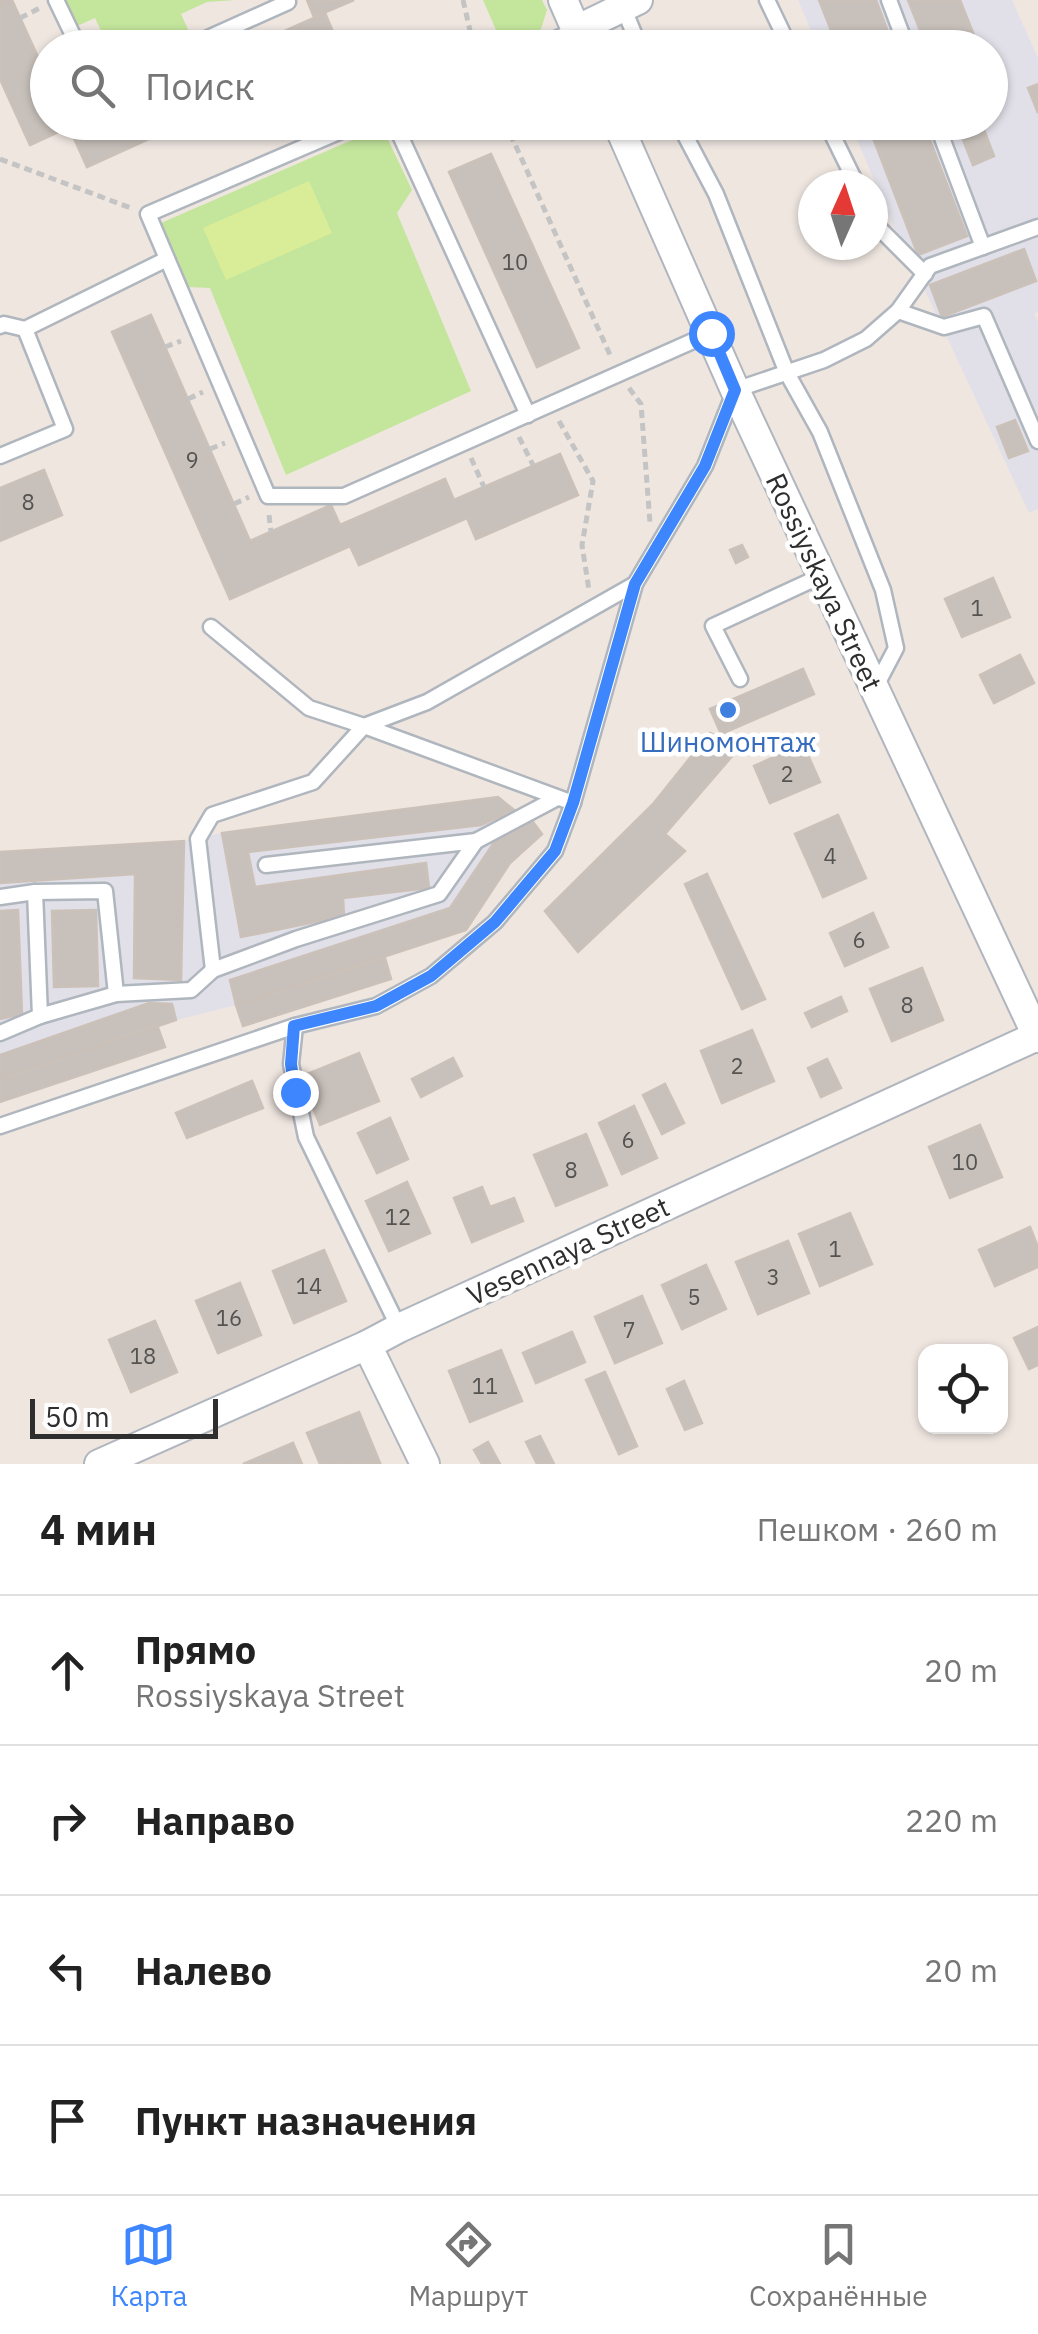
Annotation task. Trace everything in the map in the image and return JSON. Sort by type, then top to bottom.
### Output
[{"type":"street","points":[[563,0],[576,30]]},
{"type":"street","points":[[592,30],[630,4]]},
{"type":"street","name":"Rossiyskaya Street","points":[[625,140],[735,390],[1038,1037]]},
{"type":"street","name":"Vesennaya Street","points":[[98,1464],[367,1346],[398,1328],[1038,1037]]},
{"type":"street","points":[[367,1346],[425,1464]]},
{"type":"lane","points":[[56,0],[70,30]]},
{"type":"lane","points":[[226,30],[287,0]]},
{"type":"lane","points":[[767,0],[781,30]]},
{"type":"lane","points":[[888,0],[900,30]]},
{"type":"lane","points":[[630,4],[636,30]]},
{"type":"lane","points":[[320,140],[148,214],[268,496],[344,496],[711,333]]},
{"type":"lane","points":[[402,140],[528,415]]},
{"type":"lane","points":[[688,140],[716,194],[787,373],[820,432],[883,590],[896,648],[874,689]]},
{"type":"lane","points":[[835,140],[849,170]]},
{"type":"lane","points":[[943,140],[983,246]]},
{"type":"lane","points":[[0,1126],[294,1026],[376,1006],[431,976],[495,922],[555,851],[573,803],[635,584],[705,466],[735,390],[824,360],[866,339],[898,311],[930,266],[1038,226]]},
{"type":"lane","points":[[888,238],[925,274]]},
{"type":"lane","points":[[0,326],[25,329],[167,258]]},
{"type":"lane","points":[[898,311],[944,327],[984,316],[1038,441]]},
{"type":"lane","points":[[0,456],[65,429],[25,329]]},
{"type":"lane","points":[[740,679],[713,626],[822,576]]},
{"type":"lane","points":[[213,970],[198,838],[212,815],[313,782],[364,726],[427,702],[635,584]]},
{"type":"lane","points":[[212,627],[309,708],[573,803]]},
{"type":"lane","points":[[266,864],[476,842],[557,798]]},
{"type":"lane","points":[[0,1033],[40,1016],[116,994],[191,990],[213,970],[440,894],[476,842]]},
{"type":"lane","points":[[0,896],[105,891],[116,994]]},
{"type":"lane","points":[[35,892],[40,1016]]},
{"type":"lane","points":[[294,1026],[291,1064],[306,1137],[398,1328]]},
{"type":"path","points":[[462,0],[470,30]]},
{"type":"path","points":[[514,140],[619,374],[641,404],[652,555]]},
{"type":"path","points":[[0,160],[148,214]]},
{"type":"path","points":[[550,405],[593,481],[582,544],[592,608]]},
{"type":"path","points":[[512,422],[534,466]]},
{"type":"path","points":[[464,443],[484,487]]},
{"type":"shaded area","points":[[798,0],[1012,0],[1038,58],[1038,312],[1034,314],[1038,322],[1038,509],[1029,513],[888,213],[888,170],[870,170],[857,140],[1008,140],[1008,30],[811,30]]},
{"type":"shaded area","points":[[498,797],[533,822],[542,834],[510,863],[466,930],[236,1005],[157,1025],[0,1080],[0,852],[184,841]]},
{"type":"green space","points":[[61,0],[235,0],[207,2],[181,14],[188,30],[101,30],[95,18],[77,26]]},
{"type":"green space","points":[[483,0],[542,0],[547,10],[541,29],[496,30]]},
{"type":"green space","points":[[352,140],[388,140],[412,190],[397,213],[471,391],[286,475],[210,288],[187,287],[161,223]]},
{"type":"green space","points":[[309,181],[332,233],[226,280],[203,228]]},
{"type":"building","points":[[0,0],[12,0],[30,40],[30,140],[41,140],[30,145],[0,79]]},
{"type":"building","points":[[307,0],[354,0],[314,17]]},
{"type":"building","points":[[819,0],[876,0],[887,30],[831,30]]},
{"type":"building","points":[[908,0],[960,0],[972,30],[920,30]]},
{"type":"building","points":[[325,13],[332,30],[287,30]]},
{"type":"building","points":[[1038,84],[1038,113],[1028,88]]},
{"type":"building","points":[[75,140],[146,140],[87,167]]},
{"type":"building","points":[[874,140],[930,140],[967,236],[918,255]]},
{"type":"building","points":[[963,140],[988,140],[994,156],[973,165]]},
{"type":"building","points":[[491,154],[579,348],[537,367],[449,172]]},
{"type":"building","points":[[1024,249],[1036,281],[942,317],[930,285]]},
{"type":"building","points":[[151,315],[250,541],[331,505],[340,525],[445,479],[454,500],[560,454],[578,495],[476,539],[467,518],[359,565],[350,546],[230,599],[112,332]]},
{"type":"building","points":[[1015,420],[1028,451],[1009,458],[997,427]]},
{"type":"building","points":[[44,470],[62,515],[0,541],[0,488]]},
{"type":"building","points":[[742,545],[748,557],[736,563],[730,550]]},
{"type":"building","points":[[993,578],[1010,617],[962,637],[945,599]]},
{"type":"building","points":[[1020,655],[1034,683],[994,703],[980,675]]},
{"type":"building","points":[[803,669],[814,694],[721,734],[710,709]]},
{"type":"building","points":[[710,733],[740,747],[665,834],[685,851],[578,952],[545,911],[653,804]]},
{"type":"building","points":[[803,744],[820,782],[770,803],[754,766]]},
{"type":"building","points":[[498,797],[514,810],[481,825],[248,852],[255,887],[426,863],[429,888],[343,898],[344,916],[241,937],[222,833]]},
{"type":"building","points":[[838,815],[866,878],[823,897],[795,834]]},
{"type":"building","points":[[533,822],[542,834],[510,863],[466,930],[236,1005],[230,980],[450,908],[495,841]]},
{"type":"building","points":[[184,841],[181,980],[134,978],[135,874],[0,883],[0,852]]},
{"type":"building","points":[[707,874],[765,999],[742,1009],[685,884]]},
{"type":"building","points":[[18,910],[22,1014],[0,1019],[0,911]]},
{"type":"building","points":[[96,910],[98,986],[54,987],[52,911]]},
{"type":"building","points":[[873,913],[888,947],[845,966],[830,933]]},
{"type":"building","points":[[385,958],[391,979],[243,1026],[236,1005]]},
{"type":"building","points":[[922,968],[943,1020],[892,1041],[870,989]]},
{"type":"building","points":[[841,997],[847,1011],[812,1027],[805,1013]]},
{"type":"building","points":[[149,1003],[172,1004],[176,1020],[0,1080],[0,1055]]},
{"type":"building","points":[[157,1025],[165,1047],[0,1102],[0,1080]]},
{"type":"building","points":[[752,1030],[774,1081],[722,1103],[701,1051]]},
{"type":"building","points":[[359,1053],[379,1101],[320,1125],[300,1077]]},
{"type":"building","points":[[453,1058],[462,1076],[421,1097],[412,1079]]},
{"type":"building","points":[[827,1059],[841,1088],[821,1097],[808,1068]]},
{"type":"building","points":[[252,1081],[263,1108],[187,1138],[176,1113]]},
{"type":"building","points":[[665,1084],[684,1123],[662,1134],[643,1095]]},
{"type":"building","points":[[634,1106],[657,1158],[622,1174],[599,1123]]},
{"type":"building","points":[[390,1118],[408,1159],[377,1173],[358,1133]]},
{"type":"building","points":[[980,1125],[1002,1177],[950,1198],[929,1147]]},
{"type":"building","points":[[586,1134],[607,1185],[556,1206],[534,1155]]},
{"type":"building","points":[[407,1182],[430,1233],[389,1251],[366,1201]]},
{"type":"building","points":[[482,1187],[490,1207],[514,1198],[523,1221],[472,1242],[454,1198]]},
{"type":"building","points":[[850,1213],[872,1264],[820,1286],[799,1234]]},
{"type":"building","points":[[1030,1227],[1038,1247],[1038,1267],[995,1286],[979,1250]]},
{"type":"building","points":[[788,1241],[809,1293],[758,1314],[736,1262]]},
{"type":"building","points":[[324,1250],[346,1301],[294,1323],[273,1271]]},
{"type":"building","points":[[706,1265],[726,1309],[682,1329],[662,1285]]},
{"type":"building","points":[[240,1283],[261,1335],[218,1353],[196,1301]]},
{"type":"building","points":[[642,1296],[662,1343],[615,1363],[595,1317]]},
{"type":"building","points":[[155,1321],[177,1372],[131,1392],[109,1340]]},
{"type":"building","points":[[1038,1327],[1038,1365],[1029,1369],[1014,1338]]},
{"type":"building","points":[[572,1332],[585,1362],[536,1383],[523,1353]]},
{"type":"building","points":[[501,1350],[522,1401],[470,1422],[449,1371]]},
{"type":"building","points":[[605,1372],[637,1446],[619,1454],[586,1380]]},
{"type":"building","points":[[684,1381],[702,1423],[685,1430],[667,1389]]},
{"type":"building","points":[[359,1412],[380,1463],[320,1464],[307,1433]]},
{"type":"building","points":[[540,1436],[554,1464],[537,1464],[526,1442]]},
{"type":"building","points":[[488,1442],[500,1464],[482,1464],[474,1450]]},
{"type":"building","points":[[293,1443],[302,1464],[243,1464]]},
{"type":"place","name":"Шиномонтаж","points":[[728,710]]},
{"type":"route","points":[[295,1092],[291,1064],[294,1026],[376,1006],[431,976],[495,922],[555,851],[573,803],[635,584],[705,466],[735,390],[711,333]]}]
